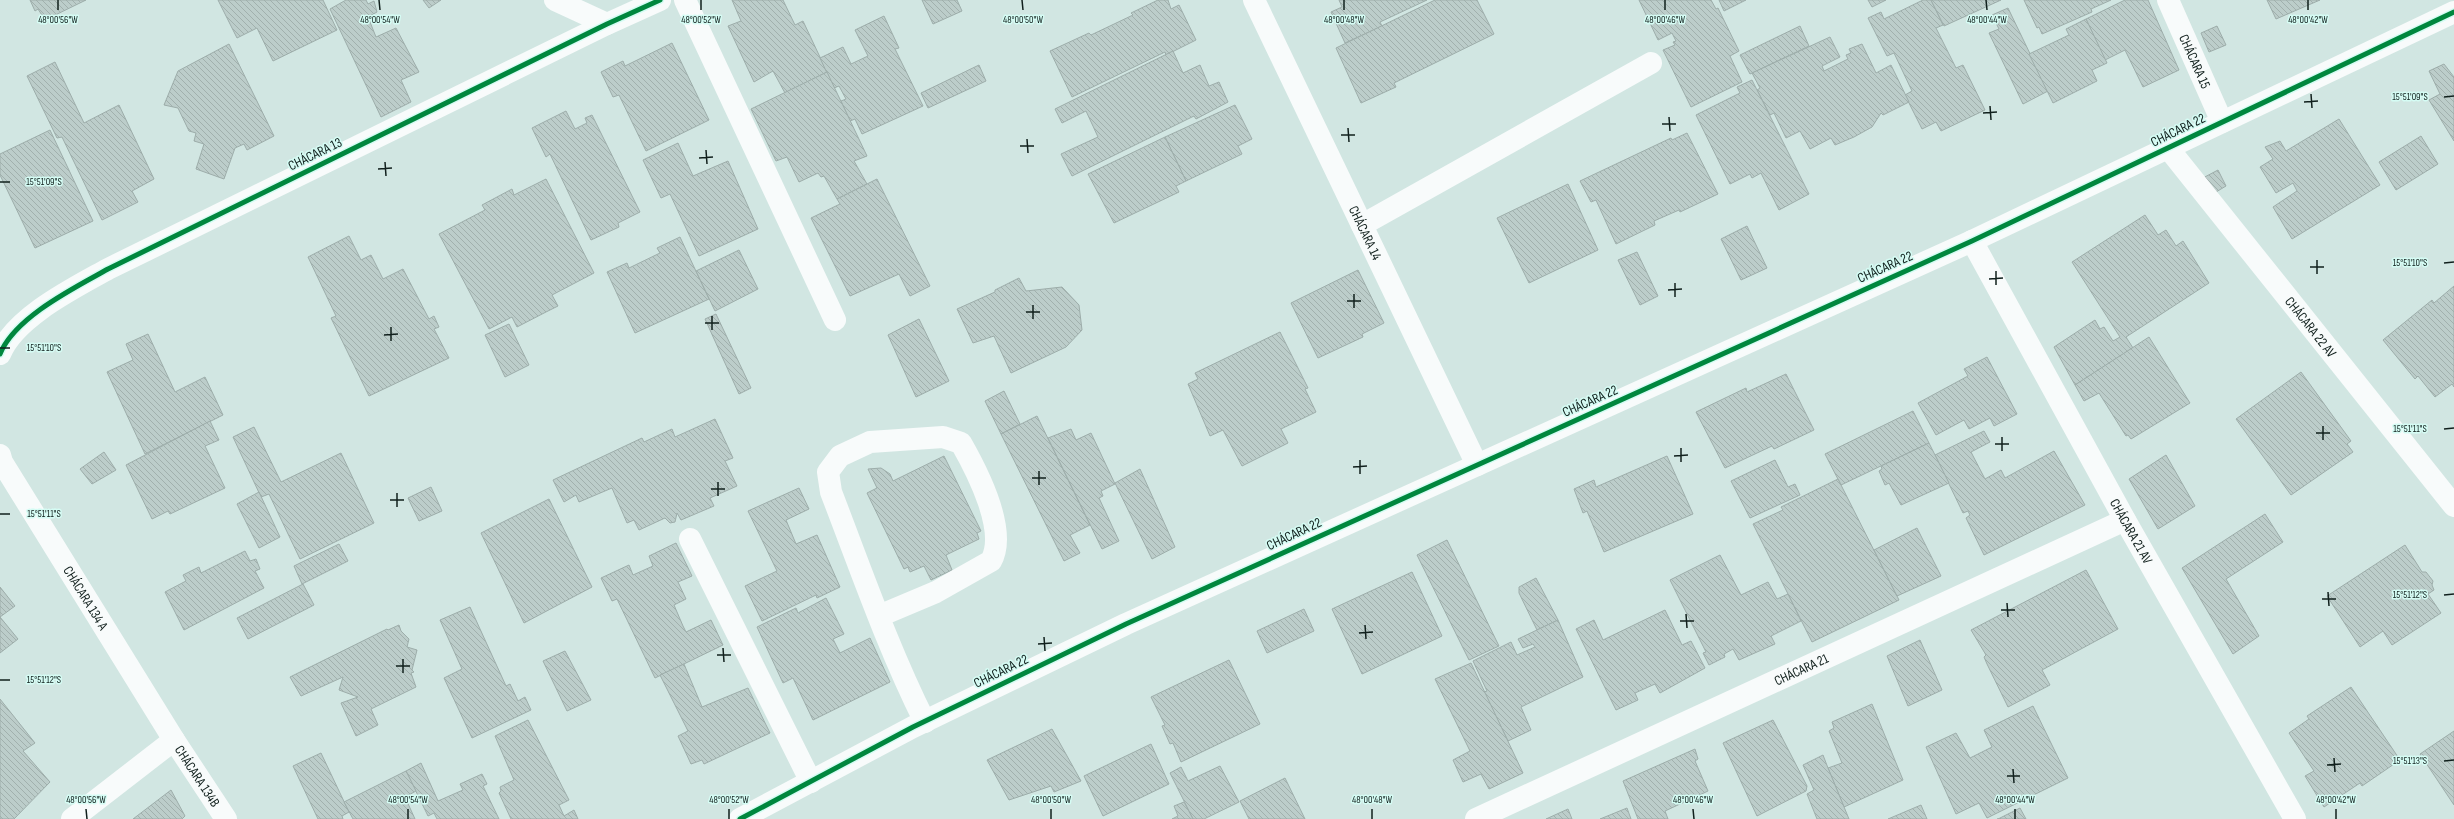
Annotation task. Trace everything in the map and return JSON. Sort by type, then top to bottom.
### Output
[{"type":"street","points":[[555,0],[607,24]]},
{"type":"street","name":"CHÁCARA 13","points":[[0,354],[5,342],[45,305],[108,268],[607,24],[660,0]]},
{"type":"street","points":[[685,0],[835,320]]},
{"type":"street","name":"CHÁCARA 14","points":[[1254,0],[1477,465]]},
{"type":"street","name":"CHÁCARA 15","points":[[2168,0],[2222,122]]},
{"type":"street","name":"CHÁCARA 22","points":[[740,819],[925,722],[1133,620],[1972,241],[2454,12]]},
{"type":"street","points":[[1362,225],[1651,63]]},
{"type":"street","name":"CHÁCARA 22 AV","points":[[2168,148],[2454,506]]},
{"type":"street","name":"CHÁCARA 21 AV","points":[[1972,241],[2125,520],[2295,819]]},
{"type":"street","points":[[879,616],[936,592],[992,561],[996,552],[997,533],[975,467],[961,443],[943,437],[870,442],[840,456],[828,472],[831,492],[902,676],[925,722]]},
{"type":"street","name":"CHÁCARA 134 A","points":[[0,455],[2,462],[174,740]]},
{"type":"street","name":"CHÁCARA 21","points":[[1476,819],[2125,520]]},
{"type":"street","points":[[690,539],[811,782]]},
{"type":"street","name":"CHÁCARA 134B","points":[[72,819],[174,740],[226,819]]},
{"type":"building","points":[[30,0],[86,0],[45,20],[38,9],[35,11]]},
{"type":"building","points":[[218,0],[323,0],[337,30],[273,61],[257,28],[237,38]]},
{"type":"building","points":[[346,0],[366,0],[368,4],[374,1],[377,12],[368,17],[376,37],[396,28],[419,72],[401,80],[411,102],[381,117],[330,9]]},
{"type":"building","points":[[423,0],[441,0],[429,8]]},
{"type":"building","points":[[732,0],[783,0],[795,25],[803,21],[827,72],[785,93],[773,71],[754,82],[728,26],[741,21]]},
{"type":"building","points":[[922,0],[957,0],[962,11],[933,24]]},
{"type":"building","points":[[1158,0],[1168,0],[1171,9],[1179,5],[1196,40],[1166,55],[1165,52],[1072,97],[1050,51],[1089,33],[1091,35],[1133,15],[1131,13]]},
{"type":"building","points":[[1339,0],[1427,0],[1380,22],[1382,26],[1345,43],[1331,12],[1342,7]]},
{"type":"building","points":[[1435,0],[1477,0],[1494,34],[1394,83],[1396,87],[1361,103],[1336,48]]},
{"type":"building","points":[[1639,0],[1711,0],[1716,9],[1718,8],[1739,51],[1730,56],[1742,82],[1691,107],[1663,50],[1675,45],[1673,42],[1676,41],[1672,33],[1658,40]]},
{"type":"building","points":[[1719,0],[1746,0],[1724,11]]},
{"type":"building","points":[[1868,0],[1886,0],[1872,7]]},
{"type":"building","points":[[1923,0],[1931,0],[1943,25],[1936,28],[1956,68],[1963,65],[1985,110],[1941,131],[1936,122],[1922,129],[1905,95],[1912,91],[1894,53],[1887,56],[1868,18],[1881,12],[1884,19]]},
{"type":"building","points":[[1931,0],[2001,0],[1944,26]]},
{"type":"building","points":[[2024,0],[2111,0],[2091,9],[2092,12],[2042,34],[2039,27],[2037,28]]},
{"type":"building","points":[[2125,0],[2148,0],[2179,70],[2143,87],[2125,50],[2105,60],[2086,19]]},
{"type":"building","points":[[2267,0],[2320,0],[2276,19]]},
{"type":"building","points":[[2008,8],[2048,91],[2023,104],[1989,33],[1999,29],[1992,15]]},
{"type":"building","points":[[884,16],[899,48],[895,49],[923,106],[862,134],[855,119],[850,121],[841,101],[846,99],[839,86],[834,88],[820,58],[843,47],[851,64],[868,56],[855,30]]},
{"type":"building","points":[[2086,19],[2107,63],[2092,70],[2097,81],[2053,103],[2029,54],[2069,35],[2066,29]]},
{"type":"building","points":[[1800,26],[1809,46],[1750,74],[1740,55]]},
{"type":"building","points":[[2217,26],[2226,45],[2209,52],[2201,33]]},
{"type":"building","points":[[1830,37],[1840,57],[1822,66],[1824,71],[1848,59],[1846,55],[1851,53],[1849,49],[1862,44],[1876,73],[1891,65],[1909,102],[1883,115],[1881,113],[1872,127],[1854,137],[1835,145],[1831,138],[1810,149],[1800,131],[1786,138],[1774,113],[1770,115],[1757,90],[1760,88],[1752,73]]},
{"type":"building","points":[[672,43],[709,120],[646,151],[619,95],[613,97],[601,72],[623,61],[625,66]]},
{"type":"building","points":[[229,44],[274,136],[247,150],[244,144],[235,148],[224,179],[196,169],[204,144],[194,141],[196,133],[189,131],[178,108],[164,105],[178,71]]},
{"type":"building","points":[[1173,51],[1183,73],[1200,65],[1209,86],[1219,82],[1228,102],[1196,119],[1194,116],[1072,176],[1061,154],[1098,137],[1086,111],[1062,123],[1055,109]]},
{"type":"building","points":[[55,62],[84,123],[119,105],[154,179],[132,191],[138,202],[102,220],[62,137],[57,138],[27,76]]},
{"type":"building","points":[[2444,64],[2454,77],[2454,141],[2429,100],[2440,94],[2429,71]]},
{"type":"building","points":[[979,65],[986,81],[928,108],[921,93]]},
{"type":"building","points":[[827,72],[867,156],[854,161],[867,184],[837,199],[824,176],[821,177],[818,173],[799,182],[787,157],[776,161],[751,109]]},
{"type":"building","points":[[1752,80],[1809,194],[1779,210],[1761,173],[1752,178],[1750,174],[1730,184],[1696,115],[1740,93],[1737,87]]},
{"type":"building","points":[[1235,105],[1252,139],[1238,146],[1242,154],[1186,181],[1165,137]]},
{"type":"building","points":[[566,111],[575,129],[587,123],[585,118],[592,115],[640,212],[618,223],[619,227],[591,240],[550,154],[546,157],[532,128]]},
{"type":"building","points":[[2339,119],[2380,185],[2292,239],[2273,207],[2297,191],[2293,183],[2276,193],[2260,167],[2273,159],[2265,147],[2280,141],[2286,151]]},
{"type":"building","points":[[50,130],[93,221],[35,248],[0,175],[0,154]]},
{"type":"building","points":[[1687,133],[1718,194],[1680,212],[1679,210],[1654,221],[1655,225],[1616,244],[1596,200],[1591,202],[1580,181],[1671,138],[1672,140]]},
{"type":"building","points":[[2421,136],[2438,164],[2396,190],[2379,162]]},
{"type":"building","points":[[1165,137],[1186,181],[1176,186],[1179,192],[1114,223],[1088,174]]},
{"type":"building","points":[[678,143],[693,176],[728,161],[758,229],[699,256],[670,194],[661,198],[643,160]]},
{"type":"building","points":[[2218,170],[2226,186],[2211,195],[2201,179]]},
{"type":"building","points":[[546,179],[594,273],[552,295],[558,306],[517,327],[512,317],[489,329],[439,234],[485,210],[482,205],[512,189],[514,195]]},
{"type":"building","points":[[877,179],[930,286],[910,296],[899,274],[850,296],[811,218],[840,204],[837,199]]},
{"type":"building","points":[[1568,184],[1598,250],[1529,283],[1497,218]]},
{"type":"building","points":[[2145,215],[2158,235],[2166,230],[2176,246],[2183,241],[2209,283],[2126,337],[2133,348],[2075,385],[2054,347],[2095,320],[2100,329],[2104,327],[2113,341],[2120,337],[2072,262]]},
{"type":"building","points":[[1747,226],[1767,268],[1741,280],[1721,239]]},
{"type":"building","points":[[349,236],[361,260],[371,255],[383,279],[403,269],[429,319],[434,316],[439,327],[434,329],[449,358],[369,396],[331,318],[336,316],[308,257]]},
{"type":"building","points":[[680,237],[709,299],[635,333],[607,272],[627,263],[629,268],[660,253],[657,248]]},
{"type":"building","points":[[739,250],[758,289],[715,311],[696,271]]},
{"type":"building","points":[[1637,252],[1658,296],[1640,305],[1618,260]]},
{"type":"building","points":[[1358,270],[1384,323],[1362,334],[1363,337],[1318,358],[1291,303]]},
{"type":"building","points":[[1019,278],[1026,291],[1062,287],[1079,305],[1082,330],[1066,347],[1011,373],[994,336],[973,343],[957,309],[995,292],[995,290]]},
{"type":"building","points":[[2454,286],[2454,387],[2452,384],[2435,397],[2418,376],[2415,379],[2383,340],[2432,300],[2434,303]]},
{"type":"building","points":[[716,314],[751,388],[739,394],[705,319]]},
{"type":"building","points":[[919,319],[949,381],[916,397],[888,335]]},
{"type":"building","points":[[509,324],[529,365],[505,377],[485,335]]},
{"type":"building","points":[[1280,332],[1308,388],[1305,389],[1316,412],[1281,429],[1288,443],[1242,466],[1223,430],[1210,436],[1188,384],[1198,379],[1195,373]]},
{"type":"building","points":[[148,334],[175,392],[205,377],[223,415],[145,454],[107,372],[133,360],[126,344]]},
{"type":"building","points":[[2149,337],[2190,403],[2131,439],[2128,435],[2126,436],[2099,393],[2084,401],[2075,385]]},
{"type":"building","points":[[1987,357],[2017,414],[1994,426],[1990,418],[1969,429],[1964,420],[1936,435],[1918,403],[1968,376],[1964,369]]},
{"type":"building","points":[[2301,372],[2351,441],[2347,444],[2353,452],[2291,495],[2236,419]]},
{"type":"building","points":[[1786,374],[1814,430],[1774,449],[1772,446],[1725,468],[1696,412],[1746,388],[1747,392]]},
{"type":"building","points":[[1004,391],[1020,424],[1001,434],[985,401]]},
{"type":"building","points":[[1913,411],[1929,443],[1841,485],[1825,454]]},
{"type":"building","points":[[1037,416],[1090,525],[1070,535],[1080,553],[1064,561],[1001,434]]},
{"type":"building","points":[[715,419],[733,458],[725,461],[737,486],[710,498],[714,506],[681,520],[677,513],[675,522],[670,523],[665,518],[639,530],[634,520],[627,523],[612,488],[579,502],[576,495],[564,502],[553,480],[642,438],[644,442],[672,429],[675,437]]},
{"type":"building","points":[[210,421],[219,440],[205,446],[225,488],[170,514],[168,511],[152,519],[126,465]]},
{"type":"building","points":[[254,427],[281,482],[341,453],[374,523],[300,559],[269,494],[261,497],[233,437]]},
{"type":"building","points":[[1071,429],[1076,440],[1091,433],[1115,484],[1101,491],[1103,496],[1099,498],[1119,541],[1102,549],[1048,438]]},
{"type":"building","points":[[1984,431],[1990,442],[1971,452],[1985,479],[2001,470],[2005,478],[2054,451],[2085,505],[1984,555],[1966,518],[1970,515],[1968,511],[1963,513],[1935,455]]},
{"type":"building","points":[[1929,443],[1949,483],[1901,505],[1889,483],[1885,485],[1879,471],[1882,469],[1881,466]]},
{"type":"building","points":[[104,452],[116,470],[92,484],[80,469]]},
{"type":"building","points":[[2166,455],[2195,506],[2158,529],[2129,479]]},
{"type":"building","points":[[944,456],[981,531],[977,533],[979,539],[946,555],[952,570],[931,580],[924,566],[910,572],[908,567],[904,569],[867,493],[877,488],[868,469],[881,468],[890,474],[893,481]]},
{"type":"building","points":[[1667,456],[1693,514],[1604,552],[1587,511],[1583,513],[1574,489],[1594,480],[1596,487]]},
{"type":"building","points":[[1775,460],[1788,487],[1795,484],[1800,495],[1750,518],[1731,481]]},
{"type":"building","points":[[1140,469],[1175,547],[1152,559],[1115,483]]},
{"type":"building","points":[[1838,479],[1899,600],[1812,642],[1753,524],[1783,510],[1781,507]]},
{"type":"building","points":[[431,487],[442,511],[419,521],[408,498]]},
{"type":"building","points":[[799,488],[809,509],[786,520],[796,544],[817,535],[840,587],[817,598],[816,595],[762,621],[745,586],[777,571],[748,511]]},
{"type":"building","points":[[259,492],[280,537],[259,548],[237,504]]},
{"type":"building","points":[[549,499],[592,587],[524,623],[481,533]]},
{"type":"building","points":[[2265,514],[2283,542],[2226,579],[2259,636],[2233,654],[2182,568]]},
{"type":"building","points":[[1917,528],[1941,576],[1897,596],[1874,550]]},
{"type":"building","points":[[1447,540],[1499,646],[1469,660],[1417,555]]},
{"type":"building","points":[[676,543],[692,576],[678,582],[686,599],[674,605],[683,626],[686,632],[711,620],[723,645],[655,678],[617,599],[612,601],[601,578],[629,565],[633,575],[653,566],[649,556]]},
{"type":"building","points":[[339,544],[348,561],[302,584],[294,566]]},
{"type":"building","points":[[2405,545],[2422,572],[2426,572],[2433,581],[2432,585],[2434,590],[2428,594],[2441,613],[2392,645],[2383,631],[2360,647],[2327,596]]},
{"type":"building","points":[[245,551],[250,561],[256,559],[260,569],[255,571],[264,588],[184,630],[165,592],[186,581],[183,575],[199,567],[201,573]]},
{"type":"building","points":[[1720,555],[1741,595],[1768,582],[1777,599],[1788,594],[1801,621],[1771,636],[1775,644],[1739,660],[1733,649],[1724,654],[1725,657],[1709,665],[1703,653],[1706,652],[1670,580]]},
{"type":"building","points":[[2086,570],[2118,629],[2042,670],[2050,685],[2008,707],[1984,657],[1986,655],[1971,630]]},
{"type":"building","points":[[1412,572],[1442,636],[1362,674],[1332,609]]},
{"type":"building","points":[[1536,578],[1558,620],[1537,630],[1519,593],[1519,587]]},
{"type":"building","points":[[303,584],[314,605],[248,639],[237,618]]},
{"type":"building","points":[[0,587],[15,606],[0,617]]},
{"type":"building","points":[[826,598],[844,634],[833,639],[840,653],[870,638],[890,682],[813,720],[793,678],[783,683],[757,627],[796,608],[798,613]]},
{"type":"building","points":[[470,607],[506,686],[510,684],[518,701],[525,697],[531,710],[472,738],[444,678],[462,669],[440,620]]},
{"type":"building","points":[[1304,609],[1314,631],[1267,653],[1257,631]]},
{"type":"building","points":[[1665,610],[1682,645],[1691,641],[1705,668],[1660,693],[1655,684],[1635,693],[1638,700],[1616,710],[1576,629],[1594,620],[1603,640]]},
{"type":"building","points":[[0,617],[18,639],[0,653]]},
{"type":"building","points":[[1558,620],[1583,677],[1521,707],[1531,730],[1508,741],[1484,692],[1487,691],[1473,661],[1511,642],[1517,655],[1535,647],[1533,644],[1523,648],[1518,639]]},
{"type":"building","points":[[399,625],[401,631],[409,639],[407,647],[417,650],[412,670],[414,672],[411,673],[416,687],[371,709],[378,725],[356,736],[341,703],[358,697],[339,690],[343,677],[301,696],[290,677],[387,629],[388,630]]},
{"type":"building","points":[[1920,640],[1942,690],[1908,706],[1887,656]]},
{"type":"building","points":[[565,651],[591,700],[567,711],[543,661]]},
{"type":"building","points":[[1229,660],[1260,724],[1181,762],[1173,743],[1170,744],[1162,726],[1165,725],[1151,697]]},
{"type":"building","points":[[1471,663],[1523,773],[1489,789],[1481,774],[1463,782],[1453,760],[1470,751],[1435,679]]},
{"type":"building","points":[[684,664],[702,707],[748,688],[770,733],[704,764],[702,760],[691,764],[678,736],[688,731],[660,675]]},
{"type":"building","points":[[2351,687],[2400,760],[2362,786],[2360,783],[2324,807],[2305,776],[2314,771],[2289,733],[2309,719],[2307,716]]},
{"type":"building","points":[[0,699],[35,743],[23,751],[50,782],[14,819],[0,819]]},
{"type":"building","points":[[1872,704],[1903,780],[1844,807],[1828,768],[1842,763],[1829,731],[1834,728],[1832,722]]},
{"type":"building","points":[[2033,706],[2068,778],[1987,818],[1979,803],[1956,814],[1926,747],[1956,733],[1970,758],[1992,747],[1984,730]]},
{"type":"building","points":[[528,720],[569,800],[559,805],[564,816],[574,810],[578,819],[511,819],[499,793],[501,791],[500,787],[514,780],[495,736]]},
{"type":"building","points":[[1773,720],[1807,786],[1806,791],[1757,816],[1723,743]]},
{"type":"building","points":[[1052,729],[1081,781],[1054,792],[1051,786],[1009,800],[987,760]]},
{"type":"building","points":[[2454,731],[2454,805],[2420,754]]},
{"type":"building","points":[[1151,744],[1169,784],[1103,816],[1084,776]]},
{"type":"building","points":[[1695,749],[1698,759],[1695,761],[1708,791],[1665,811],[1668,819],[1638,819],[1623,781]]},
{"type":"building","points":[[321,753],[349,812],[342,816],[343,819],[318,819],[293,766]]},
{"type":"building","points":[[1823,755],[1849,819],[1817,819],[1807,794],[1814,790],[1803,765]]},
{"type":"building","points":[[421,763],[438,801],[463,790],[460,784],[482,774],[487,784],[483,786],[499,819],[437,819],[434,813],[428,816],[406,771]]},
{"type":"building","points":[[1220,766],[1239,802],[1204,819],[1193,819],[1170,773],[1181,767],[1188,781]]},
{"type":"building","points":[[406,771],[416,791],[405,797],[415,819],[353,819],[344,802]]},
{"type":"building","points":[[1285,778],[1305,819],[1249,819],[1240,801]]},
{"type":"building","points":[[171,790],[185,816],[182,819],[133,819]]},
{"type":"building","points":[[1184,802],[1193,819],[1172,819],[1178,816],[1174,806]]},
{"type":"building","points":[[1921,805],[1927,819],[1888,819]]},
{"type":"building","points":[[1627,808],[1631,819],[1600,819]]},
{"type":"building","points":[[2020,808],[2026,819],[1998,819]]},
{"type":"building","points":[[1568,809],[1572,819],[1546,819]]},
{"type":"cycle path","points":[[0,354],[18,328],[32,316],[63,294],[108,269],[607,24],[660,0]]},
{"type":"cycle path","points":[[740,819],[913,727],[1126,624],[1972,241],[2454,12]]}]
